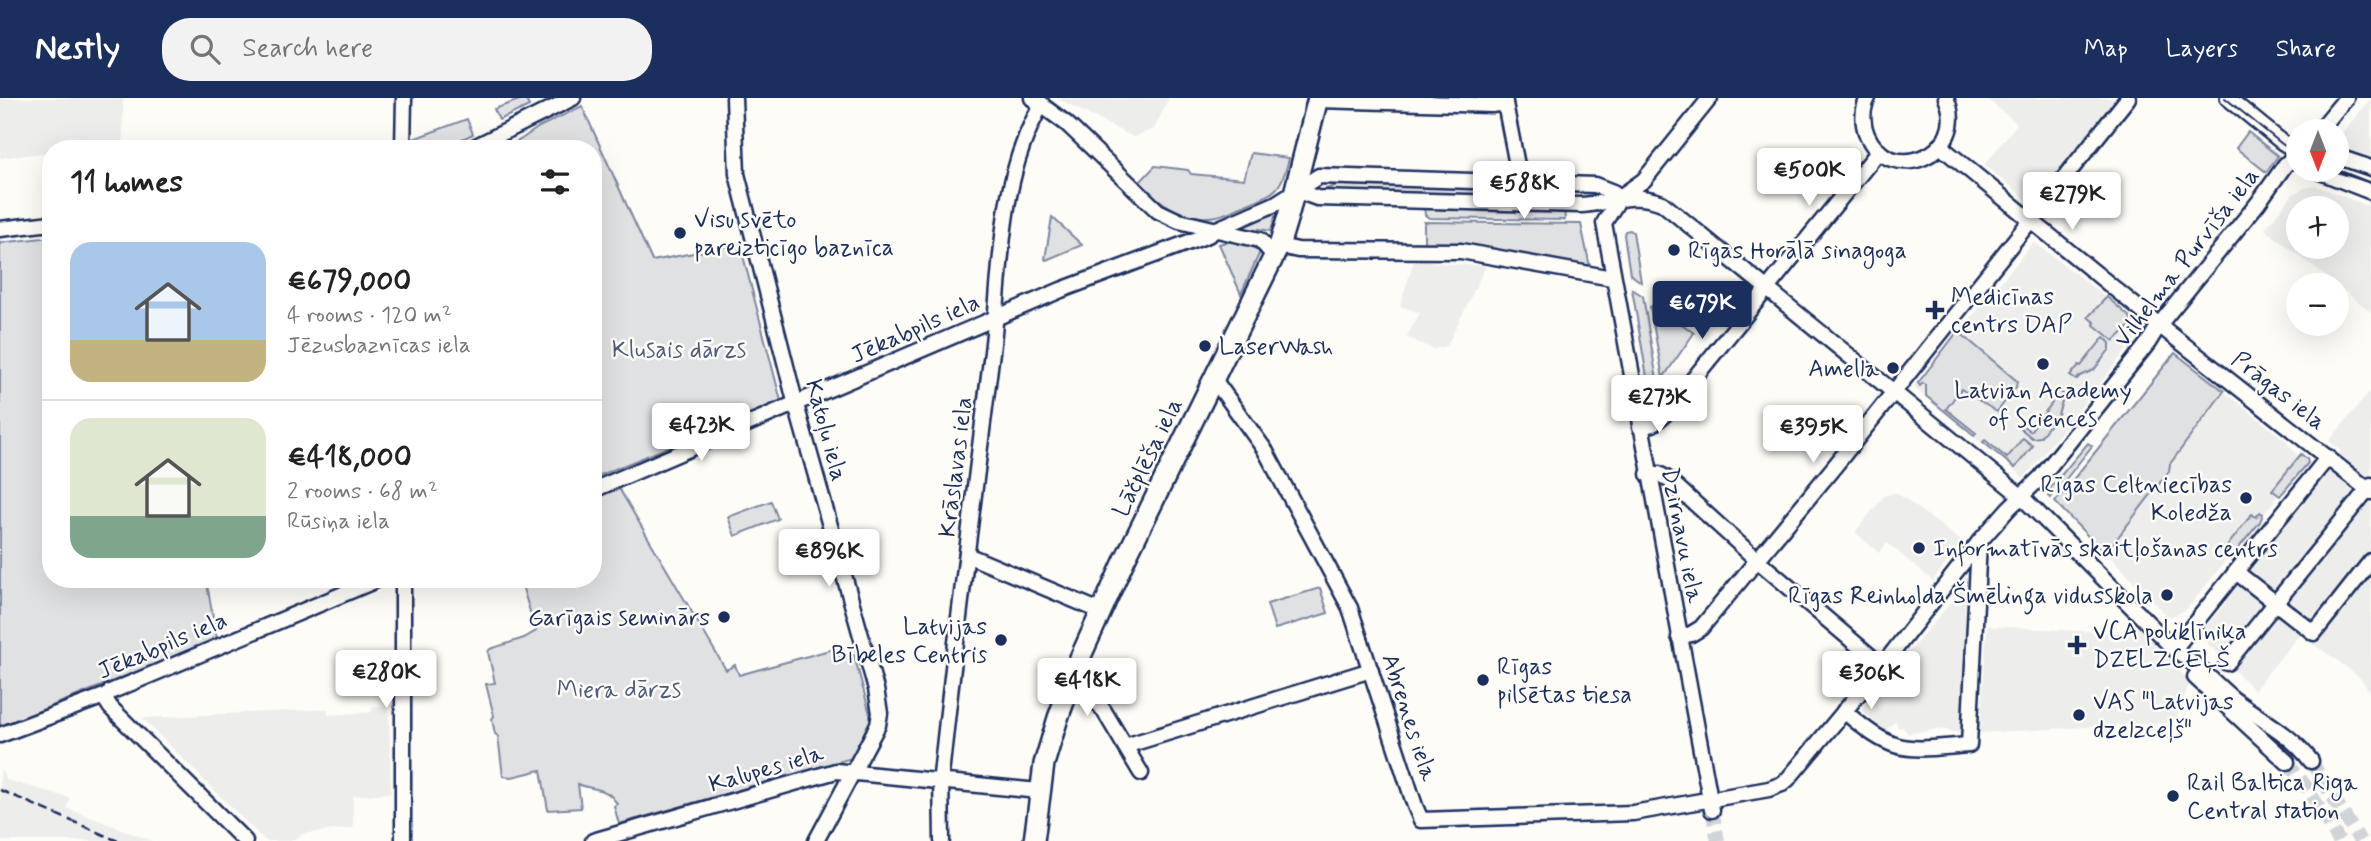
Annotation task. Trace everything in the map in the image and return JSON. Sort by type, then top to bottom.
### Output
[{"type":"highway","name":"Lāčplēša iela","points":[[1034,841],[1039,791],[1051,740],[1075,673],[1100,611],[1276,251],[1295,190],[1317,99]]},
{"type":"street","points":[[403,140],[404,98]]},
{"type":"street","points":[[488,140],[573,98]]},
{"type":"street","name":"Katoļu iela","points":[[734,98],[737,174],[796,405],[876,690],[880,713],[878,725],[816,841]]},
{"type":"street","name":"Dzirnavu iela","points":[[1710,98],[1644,180],[1620,197],[1604,223],[1710,804]]},
{"type":"street","points":[[1868,98],[1863,115],[1864,129],[1870,141],[1890,158],[1904,161],[1930,155],[1940,146],[1948,134],[1951,120],[1950,106],[1946,98]]},
{"type":"street","points":[[1679,637],[1701,628],[2128,98]]},
{"type":"street","points":[[2228,98],[2286,144]]},
{"type":"street","points":[[2329,119],[2346,98]]},
{"type":"street","points":[[1317,99],[1492,105],[1504,100],[1520,181]]},
{"type":"street","points":[[1037,101],[1067,124],[1151,205],[1179,221],[1259,240],[1276,251],[1461,251],[1612,278]]},
{"type":"street","name":"Krāslavas iela","points":[[942,841],[941,781],[998,283],[1011,188],[1037,101]]},
{"type":"street","name":"Prāgas iela","points":[[1940,146],[2159,325],[2370,489]]},
{"type":"street","points":[[1640,427],[1653,424],[1664,415],[1879,151]]},
{"type":"street","points":[[2349,160],[2371,167]]},
{"type":"street","name":"Vilhelma Purvīša iela","points":[[1710,804],[1782,784],[1882,666],[1979,542],[2041,477],[2286,164]]},
{"type":"street","name":"Jēkabpils iela","points":[[602,485],[796,405],[996,317],[1128,263],[1208,235],[1275,204],[1319,176],[1520,181],[1595,186],[1620,197]]},
{"type":"street","points":[[2346,182],[2371,192]]},
{"type":"street","points":[[1295,190],[1317,198],[1582,205],[1602,204],[1620,197],[1651,198],[1662,203],[2021,496],[2174,649],[2235,700],[2288,737],[2311,761]]},
{"type":"street","points":[[0,229],[42,224]]},
{"type":"street","name":"Abrenes iela","points":[[1213,378],[1265,450],[1350,608],[1415,806],[1422,820],[1622,814],[1710,804]]},
{"type":"street","points":[[2174,649],[2328,457]]},
{"type":"street","points":[[1648,474],[1659,474],[1668,479],[1757,560],[1882,666]]},
{"type":"street","points":[[2227,663],[2370,489]]},
{"type":"street","points":[[1844,711],[1872,735],[1895,746],[1912,749],[1969,745],[1979,542]]},
{"type":"street","points":[[967,555],[1100,611]]},
{"type":"street","points":[[2236,572],[2314,634],[2371,561]]},
{"type":"street","name":"Jēkabpils iela","points":[[0,735],[107,695],[358,588]]},
{"type":"street","points":[[403,588],[403,841]]},
{"type":"street","points":[[2174,649],[2183,665],[2196,679],[2287,762]]},
{"type":"street","points":[[1125,746],[1371,670]]},
{"type":"street","points":[[1075,673],[1104,711],[1141,773]]},
{"type":"street","points":[[107,695],[105,699],[111,708],[245,841]]},
{"type":"street","name":"Kalupes iela","points":[[593,841],[836,771],[1039,791]]},
{"type":"shaded area","points":[[0,98],[123,98],[123,140],[42,140],[42,153],[0,158]]},
{"type":"shaded area","points":[[1056,98],[1169,98],[1154,129],[1133,137]]},
{"type":"shaded area","points":[[1986,98],[2117,98],[2031,203],[1984,165],[2017,124]]},
{"type":"shaded area","points":[[2371,98],[2371,158],[2349,150],[2349,124]]},
{"type":"shaded area","points":[[2316,186],[2342,196],[2291,196]]},
{"type":"shaded area","points":[[2349,199],[2371,207],[2371,312],[2349,295],[2349,273],[2321,273],[2303,259],[2349,259]]},
{"type":"shaded area","points":[[2286,203],[2286,245],[2265,229]]},
{"type":"shaded area","points":[[2034,242],[2145,327],[2024,478],[1913,387]]},
{"type":"shaded area","points":[[1415,257],[1436,263],[1486,266],[1447,346],[1433,349],[1406,337],[1420,313],[1400,306]]},
{"type":"shaded area","points":[[2371,390],[2371,694],[2361,679],[2299,635],[2254,690],[2199,635],[2226,602],[2223,598],[2341,451],[2329,441]]},
{"type":"shaded area","points":[[2224,391],[2285,440],[2304,464],[2186,610],[2170,617],[2106,552],[2169,471],[2170,464]]},
{"type":"shaded area","points":[[1896,492],[1965,544],[1960,550],[1957,549],[1933,581],[1887,543],[1879,553],[1855,532],[1884,496]]},
{"type":"shaded area","points":[[1966,584],[1961,734],[1937,729],[1918,733],[1912,731],[1909,734],[1895,722],[1885,731],[1861,709]]},
{"type":"shaded area","points":[[2133,622],[2190,682],[2175,722],[1980,733],[1987,626],[2121,633]]},
{"type":"shaded area","points":[[389,705],[391,793],[353,796],[353,828],[301,834],[300,837],[287,841],[265,841],[142,718],[328,709],[328,715],[372,712],[372,707]]},
{"type":"shaded area","points":[[0,768],[7,780],[70,798],[67,808],[152,841],[0,841]]},
{"type":"green space","points":[[525,98],[529,106],[499,120],[494,109]]},
{"type":"green space","name":"Klusais dārzs","points":[[582,106],[597,140],[520,140],[539,127]]},
{"type":"green space","points":[[467,119],[473,134],[460,140],[413,139]]},
{"type":"green space","points":[[2248,132],[2278,156],[2266,172],[2236,148]]},
{"type":"green space","name":"Klusais dārzs","points":[[602,150],[652,261],[740,244],[781,401],[602,474]]},
{"type":"green space","points":[[1251,153],[1289,158],[1283,178],[1269,194],[1220,215],[1195,216],[1174,210],[1140,182],[1155,166],[1188,170],[1191,174],[1244,179]]},
{"type":"green space","points":[[1346,182],[1565,189],[1564,199],[1332,193],[1326,189]]},
{"type":"green space","points":[[1424,206],[1564,209],[1565,220],[1429,218],[1425,215]]},
{"type":"green space","points":[[1273,212],[1275,217],[1271,231],[1259,229],[1258,232],[1237,228]]},
{"type":"green space","points":[[1052,217],[1082,245],[1046,260],[1045,259]]},
{"type":"green space","points":[[1424,222],[1581,224],[1590,267],[1473,245],[1424,243]]},
{"type":"green space","points":[[1625,231],[1633,232],[1641,282],[1630,274],[1624,235]]},
{"type":"green space","points":[[42,238],[42,588],[208,588],[217,639],[0,727],[0,243]]},
{"type":"green space","points":[[1229,241],[1250,245],[1260,252],[1241,294],[1219,244]]},
{"type":"green space","points":[[1632,289],[1643,296],[1659,392],[1649,389]]},
{"type":"green space","points":[[2107,297],[2131,318],[2129,327],[2114,341],[2088,317]]},
{"type":"green space","points":[[1655,304],[1694,333],[1663,378],[1650,307]]},
{"type":"green space","points":[[1958,331],[2017,381],[2016,387],[1997,412],[1961,389],[1946,409],[1976,433],[1974,435],[1926,396],[1926,385],[1923,383],[1920,386],[1918,383]]},
{"type":"green space","points":[[2104,337],[2110,343],[2110,349],[2094,370],[2076,380],[2070,376],[2081,366]]},
{"type":"green space","points":[[2175,353],[2224,391],[2170,464],[2169,471],[2105,554],[2055,502]]},
{"type":"green space","points":[[2058,390],[2064,395],[2058,414],[2040,437],[2032,438],[2020,428],[2022,425],[2030,431],[2052,403],[2050,401]]},
{"type":"green space","points":[[2023,438],[2033,446],[2015,468],[1983,442],[1985,440],[2007,458]]},
{"type":"green space","points":[[2088,443],[2092,446],[2051,498],[2048,496],[2051,487]]},
{"type":"green space","points":[[2301,454],[2308,463],[2280,496],[2272,490]]},
{"type":"green space","name":"Miera dārzs","points":[[611,488],[620,490],[726,670],[735,665],[739,675],[837,648],[840,656],[854,655],[871,718],[852,758],[619,824],[614,806],[617,804],[609,794],[578,784],[581,808],[548,810],[541,770],[512,777],[503,776],[498,736],[495,734],[492,719],[494,716],[486,684],[495,683],[488,652],[536,631],[523,588],[602,588],[602,492]]},
{"type":"green space","points":[[771,501],[778,519],[735,536],[728,517]]},
{"type":"green space","points":[[2260,512],[2263,514],[2260,522],[2233,555],[2225,549],[2252,514],[2256,517]]},
{"type":"green space","points":[[1320,588],[1328,613],[1275,629],[1267,604]]},
{"type":"tunnel","points":[[2311,761],[2360,841]]},
{"type":"tunnel","points":[[2287,762],[2307,788],[2339,841]]},
{"type":"tunnel","points":[[1712,810],[1718,841]]},
{"type":"tram line","points":[[2225,98],[2286,147]]},
{"type":"tram line","points":[[2349,176],[2371,183]]},
{"type":"railway","points":[[0,790],[118,841]]},
{"type":"place","name":"Visu svēto pareizticīgo baznīca","points":[[680,233]]},
{"type":"place","name":"Rīgas Horālā sinagoga","points":[[1674,250]]},
{"type":"place","name":"Medicīnas centrs DAP","points":[[1935,310]]},
{"type":"place","name":"LaserWash","points":[[1205,346]]},
{"type":"place","name":"Latvian Academy of Sciences","points":[[2043,364]]},
{"type":"place","name":"Amella","points":[[1893,368]]},
{"type":"place","name":"Rīgas Celtniecības Koledža","points":[[2246,498]]},
{"type":"place","name":"Informatīvās skaitļošanas centrs","points":[[1919,548]]},
{"type":"place","name":"Rīgas Reinholda Šmēlinga vidusskola","points":[[2167,595]]},
{"type":"place","name":"Garīgais seminārs","points":[[724,617]]},
{"type":"place","name":"Latvijas Bībeles Centris","points":[[1001,640]]},
{"type":"place","name":"VCA poliklīnika DZELZCEĻŠ","points":[[2077,645]]},
{"type":"place","name":"Rīgas pilsētas tiesa","points":[[1483,680]]},
{"type":"place","name":"VAS \"Latvijas dzelzceļš\"","points":[[2079,715]]},
{"type":"place","name":"Rail Baltica Riga Central station","points":[[2173,796]]}]
